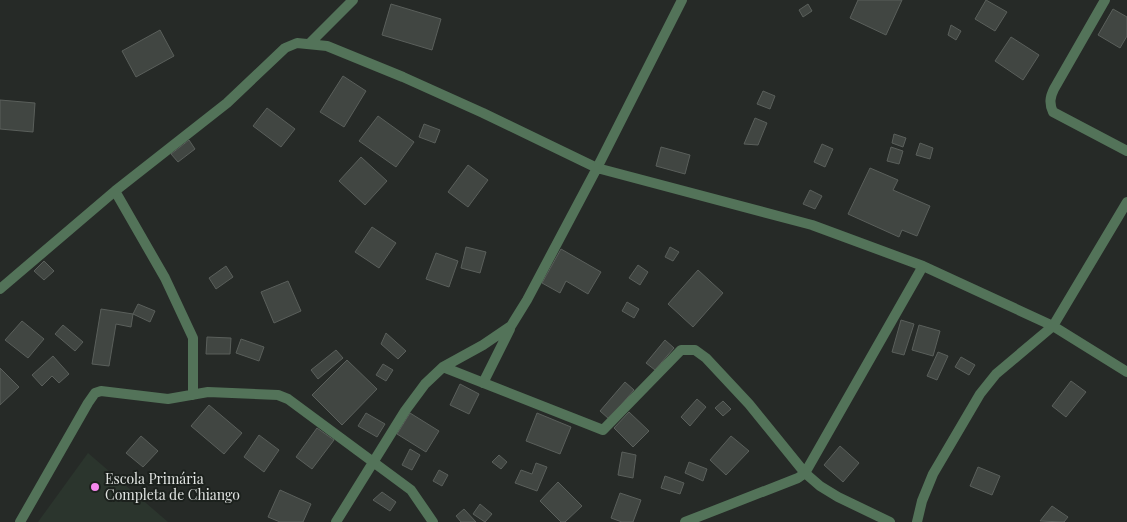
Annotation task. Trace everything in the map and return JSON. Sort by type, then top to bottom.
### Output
[{"type":"street","points":[[310,43],[353,0]]},
{"type":"street","points":[[483,383],[511,326],[527,300],[597,168],[682,0]]},
{"type":"street","points":[[1105,0],[1054,88],[1050,98],[1050,106],[1053,112],[1127,151]]},
{"type":"street","points":[[0,289],[115,191],[227,104],[285,48],[297,43],[310,43],[326,46],[403,77],[597,168],[812,225],[923,266],[1053,326],[1127,372]]},
{"type":"street","points":[[115,191],[164,278],[193,338],[192,395]]},
{"type":"street","points":[[918,522],[922,501],[933,474],[980,394],[996,374],[1053,326],[1127,202]]},
{"type":"street","points":[[685,522],[782,485],[805,473],[923,266]]},
{"type":"street","points":[[336,522],[404,411],[425,384],[443,366],[484,346],[511,326]]},
{"type":"street","points":[[443,366],[604,430],[680,350],[695,350],[706,358],[749,404],[805,473],[838,497],[890,522]]},
{"type":"street","points":[[20,522],[95,393],[110,391],[168,399],[208,392],[283,397],[298,405],[411,490],[433,522]]},
{"type":"shaded area","name":"Escola Primária Completa de Chiango","points":[[88,453],[168,522],[38,522]]},
{"type":"building","points":[[858,0],[902,0],[886,35],[850,18]]},
{"type":"building","points":[[986,0],[1007,12],[995,31],[975,19]]},
{"type":"building","points":[[391,4],[441,19],[432,50],[382,35]]},
{"type":"building","points":[[808,4],[812,11],[803,17],[799,10]]},
{"type":"building","points":[[1113,9],[1127,17],[1127,36],[1120,48],[1098,35]]},
{"type":"building","points":[[951,25],[961,31],[956,40],[948,35]]},
{"type":"building","points":[[160,30],[174,56],[136,77],[122,51]]},
{"type":"building","points":[[1011,37],[1039,55],[1023,80],[995,61]]},
{"type":"building","points":[[343,76],[366,91],[344,127],[320,112]]},
{"type":"building","points":[[763,91],[775,96],[770,109],[757,104]]},
{"type":"building","points":[[0,100],[35,103],[33,132],[0,129]]},
{"type":"building","points":[[267,108],[295,129],[281,147],[253,126]]},
{"type":"building","points":[[378,116],[414,142],[396,167],[359,141]]},
{"type":"building","points":[[755,118],[767,123],[758,145],[744,144]]},
{"type":"building","points":[[424,124],[440,130],[435,143],[419,137]]},
{"type":"building","points":[[894,134],[906,138],[903,147],[892,143]]},
{"type":"building","points":[[189,140],[195,149],[178,162],[171,154]]},
{"type":"building","points":[[920,143],[933,148],[930,159],[916,155]]},
{"type":"building","points":[[822,144],[833,149],[825,167],[814,162]]},
{"type":"building","points":[[661,147],[690,155],[685,174],[656,166]]},
{"type":"building","points":[[891,147],[903,151],[899,164],[887,161]]},
{"type":"building","points":[[361,157],[387,181],[365,205],[339,181]]},
{"type":"building","points":[[468,165],[488,180],[468,207],[448,192]]},
{"type":"building","points":[[870,168],[898,180],[893,190],[930,206],[917,236],[902,230],[899,237],[848,214]]},
{"type":"building","points":[[810,190],[822,196],[815,209],[803,204]]},
{"type":"building","points":[[372,227],[396,243],[379,268],[355,252]]},
{"type":"building","points":[[466,247],[486,252],[480,273],[461,268]]},
{"type":"building","points":[[670,247],[679,252],[673,261],[665,257]]},
{"type":"building","points":[[561,249],[601,272],[588,294],[566,281],[560,293],[542,283]]},
{"type":"building","points":[[436,253],[458,261],[449,287],[426,279]]},
{"type":"building","points":[[44,261],[54,271],[44,280],[34,271]]},
{"type":"building","points":[[638,265],[648,272],[640,285],[629,278]]},
{"type":"building","points":[[226,266],[233,277],[216,289],[209,278]]},
{"type":"building","points":[[698,270],[723,293],[693,327],[668,304]]},
{"type":"building","points":[[288,281],[301,311],[274,323],[261,292]]},
{"type":"building","points":[[627,302],[639,309],[634,318],[622,311]]},
{"type":"building","points":[[138,304],[155,311],[150,322],[133,314]]},
{"type":"building","points":[[101,309],[133,314],[131,327],[116,324],[109,366],[92,364]]},
{"type":"building","points":[[901,320],[914,324],[904,355],[892,352]]},
{"type":"building","points":[[22,321],[44,339],[28,358],[5,340]]},
{"type":"building","points":[[63,325],[83,342],[75,351],[55,334]]},
{"type":"building","points":[[919,325],[940,331],[933,356],[912,350]]},
{"type":"building","points":[[386,333],[406,351],[398,359],[381,344]]},
{"type":"building","points":[[207,337],[231,338],[230,354],[206,354]]},
{"type":"building","points":[[241,339],[264,347],[259,361],[236,353]]},
{"type":"building","points":[[665,340],[674,348],[655,370],[646,363]]},
{"type":"building","points":[[336,350],[343,358],[318,379],[311,370]]},
{"type":"building","points":[[938,352],[948,356],[937,380],[927,376]]},
{"type":"building","points":[[53,356],[69,374],[59,383],[52,376],[42,386],[32,375]]},
{"type":"building","points":[[961,357],[975,365],[969,375],[955,367]]},
{"type":"building","points":[[347,360],[377,389],[342,425],[312,395]]},
{"type":"building","points":[[383,364],[393,370],[386,381],[376,375]]},
{"type":"building","points":[[0,368],[19,387],[0,405]]},
{"type":"building","points":[[1071,381],[1086,392],[1066,417],[1052,406]]},
{"type":"building","points":[[625,382],[634,390],[609,419],[600,411]]},
{"type":"building","points":[[460,384],[479,394],[469,414],[450,405]]},
{"type":"building","points":[[697,399],[706,407],[690,426],[681,417]]},
{"type":"building","points":[[723,401],[731,409],[723,416],[715,408]]},
{"type":"building","points":[[209,405],[242,433],[224,454],[191,426]]},
{"type":"building","points":[[629,412],[649,431],[633,447],[614,428]]},
{"type":"building","points":[[366,413],[385,424],[377,437],[358,426]]},
{"type":"building","points":[[410,413],[439,431],[426,452],[397,434]]},
{"type":"building","points":[[537,413],[571,427],[560,454],[526,441]]},
{"type":"building","points":[[317,428],[334,440],[312,469],[296,457]]},
{"type":"building","points":[[259,435],[279,450],[264,472],[244,457]]},
{"type":"building","points":[[141,436],[158,451],[143,467],[126,453]]},
{"type":"building","points":[[731,436],[749,451],[726,475],[710,460]]},
{"type":"building","points":[[840,446],[859,463],[843,482],[824,465]]},
{"type":"building","points":[[410,449],[420,455],[412,470],[402,465]]},
{"type":"building","points":[[622,452],[636,455],[633,478],[618,475]]},
{"type":"building","points":[[499,455],[507,462],[501,469],[492,462]]},
{"type":"building","points":[[689,462],[707,469],[703,481],[685,473]]},
{"type":"building","points":[[536,463],[547,467],[537,491],[515,483],[521,470],[532,474]]},
{"type":"building","points":[[978,467],[1000,476],[992,495],[970,486]]},
{"type":"building","points":[[439,470],[448,475],[442,486],[433,481]]},
{"type":"building","points":[[665,476],[684,483],[680,494],[661,488]]},
{"type":"building","points":[[558,482],[582,506],[565,522],[561,522],[540,501]]},
{"type":"building","points":[[280,490],[311,504],[303,522],[280,522],[268,517]]},
{"type":"building","points":[[382,492],[396,502],[390,511],[373,500]]},
{"type":"building","points":[[620,493],[641,500],[633,522],[622,522],[611,518]]},
{"type":"building","points":[[480,504],[492,514],[485,522],[473,514]]},
{"type":"building","points":[[1052,506],[1068,517],[1064,522],[1040,521]]},
{"type":"building","points":[[464,509],[476,522],[461,522],[456,516]]},
{"type":"place","name":"Escola Primária Completa de Chiango","points":[[95,487]]}]
